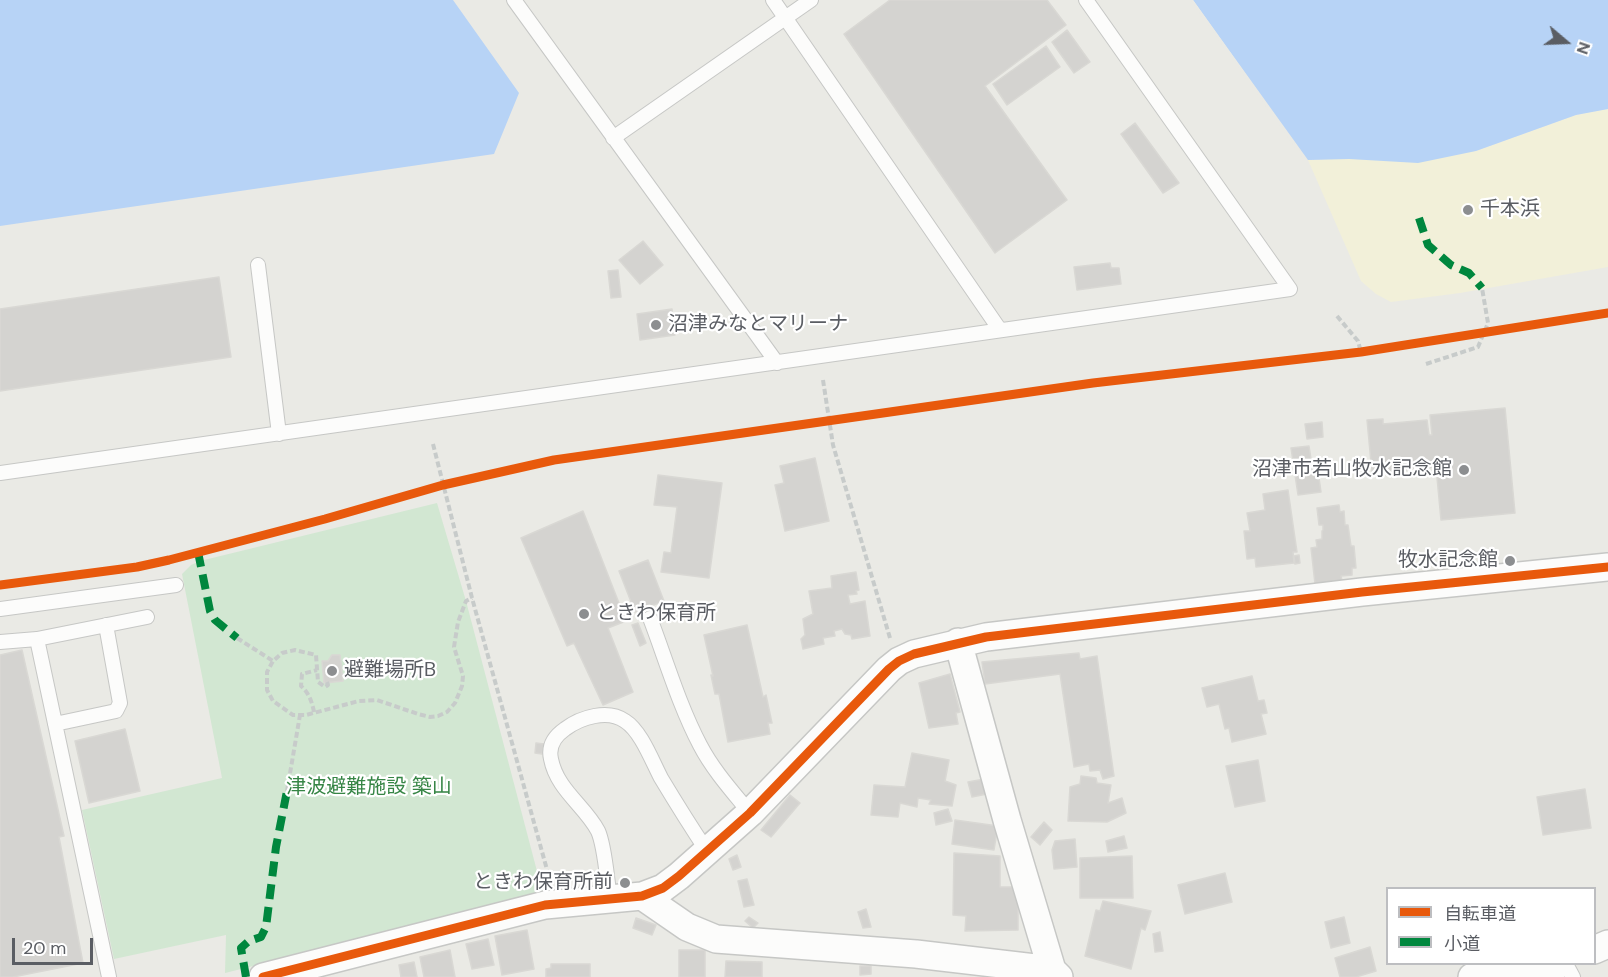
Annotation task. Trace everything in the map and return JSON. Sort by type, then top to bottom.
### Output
[{"type":"street","points":[[263,977],[555,904],[642,896],[663,888],[750,813],[898,661],[914,654],[986,637],[1362,592],[1608,567]]},
{"type":"street","points":[[642,896],[687,927],[716,939],[916,954],[1056,974],[1007,820],[958,642]]},
{"type":"street","points":[[1472,977],[1516,973],[1551,965]]},
{"type":"lane","points":[[514,0],[777,363]]},
{"type":"lane","points":[[773,0],[1000,330]]},
{"type":"lane","points":[[613,138],[811,0]]},
{"type":"lane","points":[[0,473],[1290,289],[1086,0]]},
{"type":"lane","points":[[258,266],[279,434]]},
{"type":"lane","points":[[0,609],[176,585]]},
{"type":"lane","points":[[0,642],[37,639],[147,617]]},
{"type":"lane","points":[[650,618],[680,700],[700,745],[750,813]]},
{"type":"lane","points":[[55,724],[117,711],[120,703],[106,625]]},
{"type":"lane","points":[[37,639],[109,977]]},
{"type":"lane","points":[[610,898],[598,832],[564,787],[551,760],[550,751],[553,742],[567,727],[605,714],[623,719],[633,727],[707,851]]},
{"type":"path","points":[[1426,364],[1478,347],[1488,323],[1482,288]]},
{"type":"path","points":[[1338,316],[1365,351],[1349,353]]},
{"type":"path","points":[[1469,334],[1497,330]]},
{"type":"path","points":[[823,380],[833,445],[898,661]]},
{"type":"path","points":[[818,422],[840,419]]},
{"type":"path","points":[[433,444],[555,904]]},
{"type":"path","points":[[432,488],[454,482]]},
{"type":"path","points":[[327,682],[328,686],[325,687],[318,682],[316,655],[308,651],[295,650],[282,653],[273,661],[267,672],[267,690],[273,701],[293,715],[359,701],[377,700],[430,717],[447,712],[455,703],[462,686],[463,675],[454,647],[458,622],[466,601],[472,598]]},
{"type":"path","points":[[237,638],[273,661]]},
{"type":"path","points":[[314,712],[312,702],[306,690],[301,686],[300,680],[302,674],[317,670]]},
{"type":"path","points":[[286,791],[300,715]]},
{"type":"green space","name":"津波避難施設 築山","points":[[437,503],[466,601],[543,894],[225,973],[226,935],[114,959],[82,810],[222,778],[182,574],[191,565],[200,561]]},
{"type":"sand","name":"千本浜","points":[[1608,109],[1608,267],[1460,293],[1391,302],[1376,294],[1361,281],[1308,160],[1476,151],[1576,115]]},
{"type":"water","points":[[0,0],[453,0],[519,93],[494,154],[0,226]]},
{"type":"water","points":[[1193,0],[1608,0],[1608,109],[1576,115],[1476,151],[1418,163],[1349,159],[1308,160]]},
{"type":"pier","points":[[1190,0],[1193,0],[1309,163],[1305,162]]},
{"type":"building","points":[[890,0],[1047,0],[1066,25],[985,86],[1067,200],[995,253],[844,34]]},
{"type":"building","points":[[1067,30],[1090,62],[1074,73],[1052,42]]},
{"type":"building","points":[[1046,46],[1060,67],[1007,105],[993,84]]},
{"type":"building","points":[[1135,123],[1179,183],[1163,193],[1121,134]]},
{"type":"building","points":[[643,241],[663,265],[640,284],[619,260]]},
{"type":"building","points":[[1110,263],[1111,268],[1119,268],[1121,284],[1077,290],[1074,267]]},
{"type":"building","points":[[618,270],[621,297],[611,298],[608,271]]},
{"type":"building","points":[[219,277],[231,357],[0,391],[0,309]]},
{"type":"building","name":"沼津みなとマリーナ","points":[[672,309],[675,335],[640,340],[637,314]]},
{"type":"building","points":[[1505,408],[1515,513],[1441,520],[1436,467],[1372,473],[1367,420],[1383,419],[1383,424],[1427,420],[1429,435],[1432,435],[1430,415]]},
{"type":"building","points":[[1322,422],[1323,437],[1307,439],[1305,424]]},
{"type":"building","points":[[1309,446],[1313,472],[1318,471],[1321,492],[1298,495],[1291,448]]},
{"type":"building","points":[[815,458],[829,521],[785,531],[775,485],[784,483],[780,466]]},
{"type":"building","points":[[658,475],[722,483],[709,578],[661,572],[664,552],[671,553],[677,507],[654,505]]},
{"type":"building","points":[[1288,490],[1297,552],[1293,552],[1294,563],[1256,567],[1255,558],[1247,559],[1244,531],[1250,531],[1247,513],[1265,510],[1263,494]]},
{"type":"building","points":[[1339,505],[1340,512],[1344,511],[1351,546],[1354,546],[1356,568],[1352,568],[1352,575],[1341,576],[1342,581],[1315,584],[1311,548],[1317,547],[1316,540],[1322,539],[1323,530],[1323,525],[1319,525],[1317,508]]},
{"type":"building","points":[[583,511],[626,621],[608,628],[633,692],[603,705],[574,643],[567,646],[521,538]]},
{"type":"building","points":[[1299,555],[1300,563],[1295,564],[1294,556]]},
{"type":"building","points":[[648,560],[664,601],[635,612],[619,571]]},
{"type":"building","points":[[856,572],[859,590],[856,591],[857,594],[848,595],[850,604],[865,601],[870,636],[852,639],[851,635],[845,634],[842,629],[834,631],[835,636],[823,638],[824,644],[803,649],[801,639],[805,635],[803,619],[813,614],[809,591],[832,588],[831,576]]},
{"type":"building","points":[[638,623],[646,643],[640,646],[632,625]]},
{"type":"building","points":[[747,625],[763,697],[766,695],[772,723],[768,723],[770,734],[728,742],[719,694],[715,694],[704,635]]},
{"type":"building","points":[[22,650],[64,836],[59,837],[83,963],[13,977],[0,977],[0,655]]},
{"type":"building","points":[[1079,653],[1080,659],[1097,656],[1114,776],[1103,779],[1100,770],[1090,771],[1089,764],[1074,767],[1060,674],[985,684],[982,662]]},
{"type":"building","name":"避難場所B","points":[[332,655],[340,655],[343,681],[324,683],[322,661],[328,661]]},
{"type":"building","points":[[950,674],[960,712],[956,713],[958,724],[929,728],[919,683]]},
{"type":"building","points":[[1252,676],[1258,701],[1264,700],[1267,713],[1261,714],[1266,734],[1232,742],[1229,728],[1225,729],[1219,704],[1207,707],[1202,688]]},
{"type":"building","points":[[125,729],[140,791],[89,803],[75,741]]},
{"type":"building","points":[[536,743],[544,744],[542,754],[535,753]]},
{"type":"building","points":[[912,753],[949,760],[945,781],[956,785],[952,806],[929,804],[931,800],[918,798],[917,807],[900,803],[898,817],[871,815],[874,785],[905,787]]},
{"type":"building","points":[[1258,760],[1265,801],[1235,807],[1226,766]]},
{"type":"building","points":[[1081,776],[1096,778],[1097,783],[1111,785],[1108,803],[1122,798],[1126,813],[1107,822],[1068,821],[1070,787],[1080,784]]},
{"type":"building","points":[[984,779],[987,794],[972,797],[968,782]]},
{"type":"building","points":[[1585,789],[1591,828],[1543,835],[1537,797]]},
{"type":"building","points":[[790,795],[800,803],[771,837],[761,830]]},
{"type":"building","points":[[948,809],[952,821],[936,825],[934,813]]},
{"type":"building","points":[[955,820],[998,826],[994,850],[952,844]]},
{"type":"building","points":[[1044,822],[1052,830],[1040,845],[1031,837]]},
{"type":"building","points":[[1124,836],[1127,848],[1108,852],[1106,841]]},
{"type":"building","points":[[1075,839],[1077,867],[1054,869],[1052,850],[1055,841]]},
{"type":"building","points":[[954,853],[1000,856],[1000,887],[1018,887],[1018,930],[965,931],[966,916],[953,915]]},
{"type":"building","points":[[737,855],[741,867],[733,870],[729,859]]},
{"type":"building","points":[[1132,856],[1133,898],[1080,898],[1080,858]]},
{"type":"building","points":[[1225,873],[1232,902],[1185,914],[1178,885]]},
{"type":"building","points":[[747,879],[754,905],[744,907],[738,881]]},
{"type":"building","points":[[1103,901],[1151,911],[1145,930],[1141,928],[1131,969],[1085,956],[1096,910],[1100,911]]},
{"type":"building","points":[[866,909],[871,927],[863,928],[858,912]]},
{"type":"building","points":[[749,917],[758,923],[753,928],[745,921]]},
{"type":"building","points":[[1344,917],[1350,943],[1331,948],[1325,922]]},
{"type":"building","points":[[636,918],[656,925],[652,935],[633,928]]},
{"type":"building","points":[[527,930],[534,969],[502,975],[495,936]]},
{"type":"building","points":[[1160,932],[1163,951],[1155,952],[1153,934]]},
{"type":"building","points":[[488,939],[494,965],[472,969],[466,944]]},
{"type":"building","points":[[1370,947],[1376,971],[1356,977],[1340,977],[1335,958]]},
{"type":"building","points":[[450,950],[455,977],[424,977],[420,957]]},
{"type":"building","points":[[679,950],[705,950],[705,977],[679,977]]},
{"type":"building","points":[[726,961],[762,962],[762,977],[725,977]]},
{"type":"building","points":[[414,962],[417,977],[401,977],[399,965]]},
{"type":"building","points":[[551,964],[590,964],[590,977],[546,977],[546,969],[551,968]]},
{"type":"building","points":[[860,966],[871,966],[871,974],[860,975]]},
{"type":"marked path","points":[[1419,218],[1428,245],[1451,265],[1469,273],[1482,288]]},
{"type":"marked path","points":[[198,552],[210,611],[215,620],[237,638]]},
{"type":"marked path","points":[[246,977],[241,948],[249,941],[261,937],[266,927],[276,847],[287,791]]},
{"type":"cycle path","points":[[0,585],[137,567],[169,560],[443,485],[554,460],[1093,383],[1361,352],[1608,313]]},
{"type":"cycle path","points":[[263,977],[545,905],[642,896],[663,888],[750,813],[889,669],[914,654],[986,637],[1362,592],[1608,567]]},
{"type":"place","name":"千本浜","points":[[1468,210]]},
{"type":"place","name":"沼津みなとマリーナ","points":[[656,325]]},
{"type":"place","name":"沼津市若山牧水記念館","points":[[1464,470]]},
{"type":"place","name":"牧水記念館","points":[[1510,561]]},
{"type":"place","name":"ときわ保育所","points":[[584,614]]},
{"type":"place","name":"避難場所B","points":[[332,671]]},
{"type":"place","name":"ときわ保育所前","points":[[625,883]]}]
